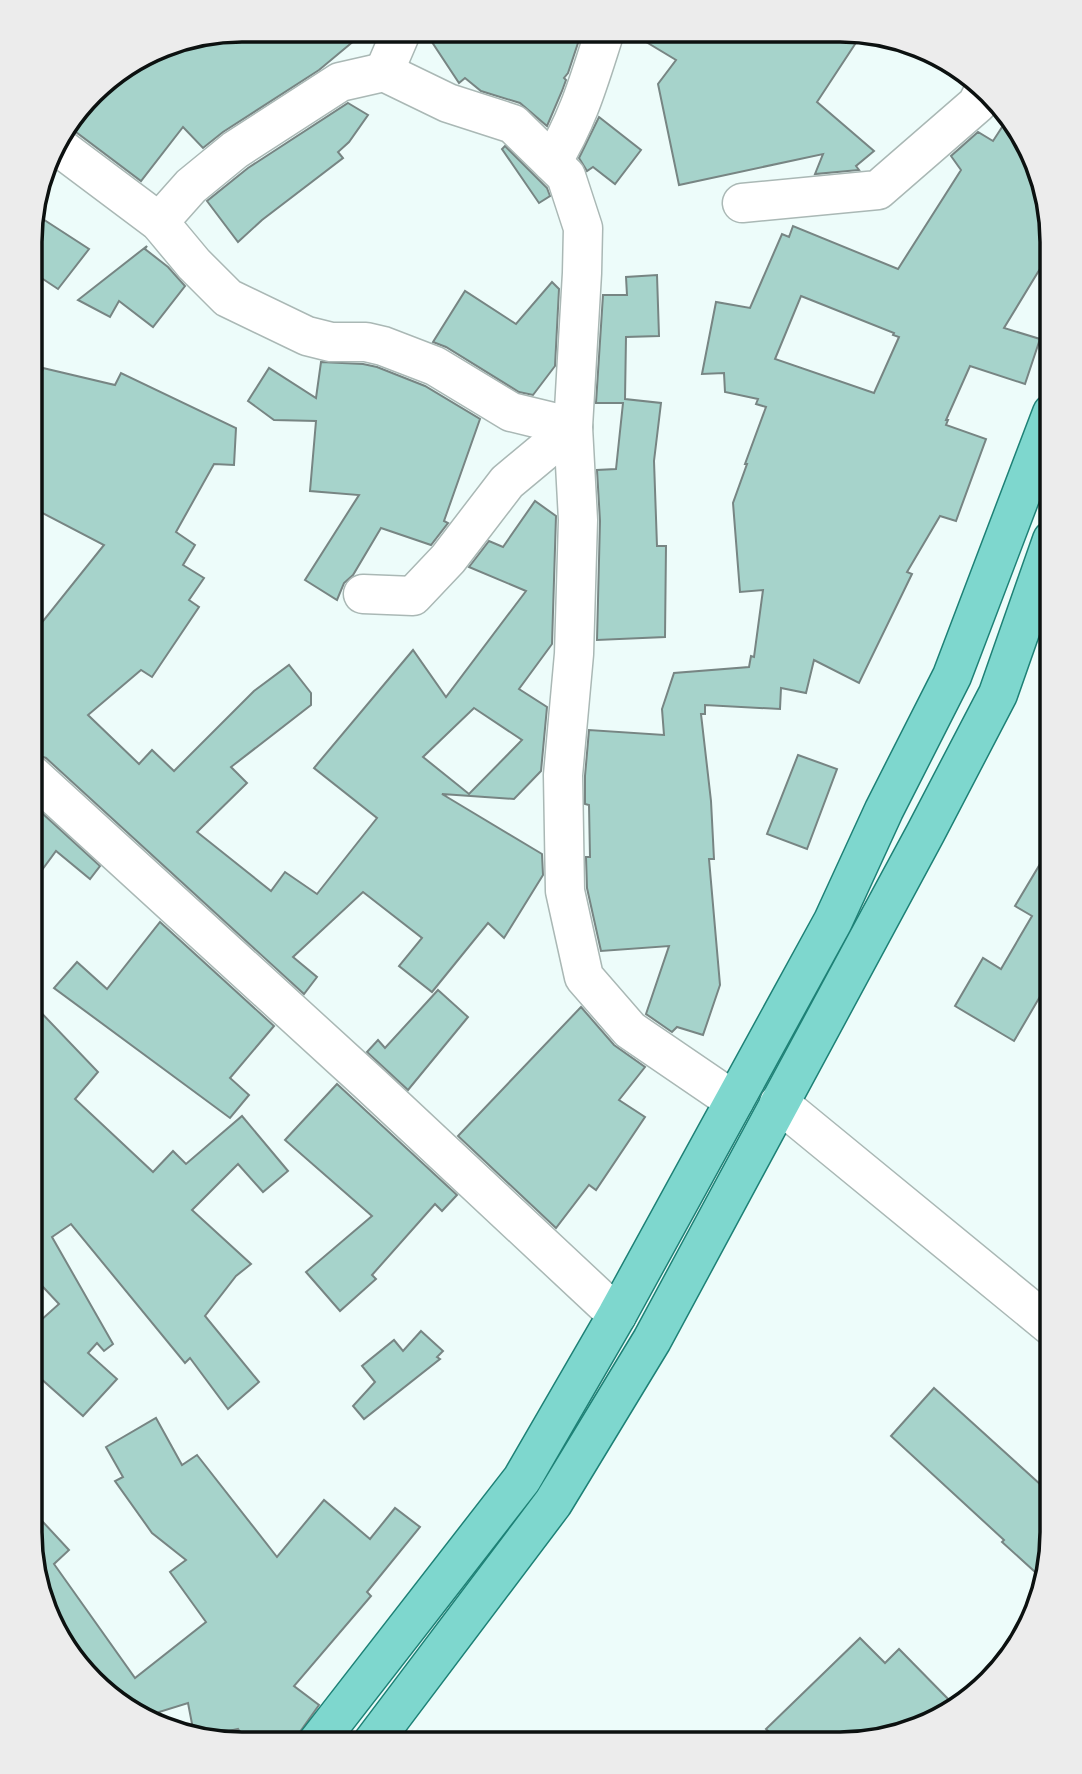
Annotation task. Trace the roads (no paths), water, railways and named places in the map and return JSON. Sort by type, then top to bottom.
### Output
[{"type":"main road","points":[[326,1732],[522,1479],[617,1315],[833,921],[884,810],[952,676],[1040,445]]},
{"type":"main road","points":[[380,1732],[553,1503],[652,1339],[998,694],[1040,574]]},
{"type":"street","points":[[384,72],[397,42]]},
{"type":"street","points":[[552,162],[571,131],[585,97],[602,42]]},
{"type":"street","points":[[159,222],[191,186],[235,150],[340,82],[384,72],[448,103],[513,124],[566,176],[583,228],[573,427],[578,520],[574,654],[563,775],[565,891],[584,977],[630,1030],[734,1101]]},
{"type":"street","points":[[741,203],[878,190],[977,104],[980,98]]},
{"type":"street","points":[[64,151],[159,222],[194,264],[228,298],[307,336],[331,342],[366,342],[383,346],[435,366],[511,412],[573,427]]},
{"type":"street","points":[[363,593],[413,596],[448,559],[508,482],[573,427]]},
{"type":"street","points":[[42,784],[368,1082],[617,1315]]},
{"type":"street","points":[[779,1103],[1040,1317]]}]
